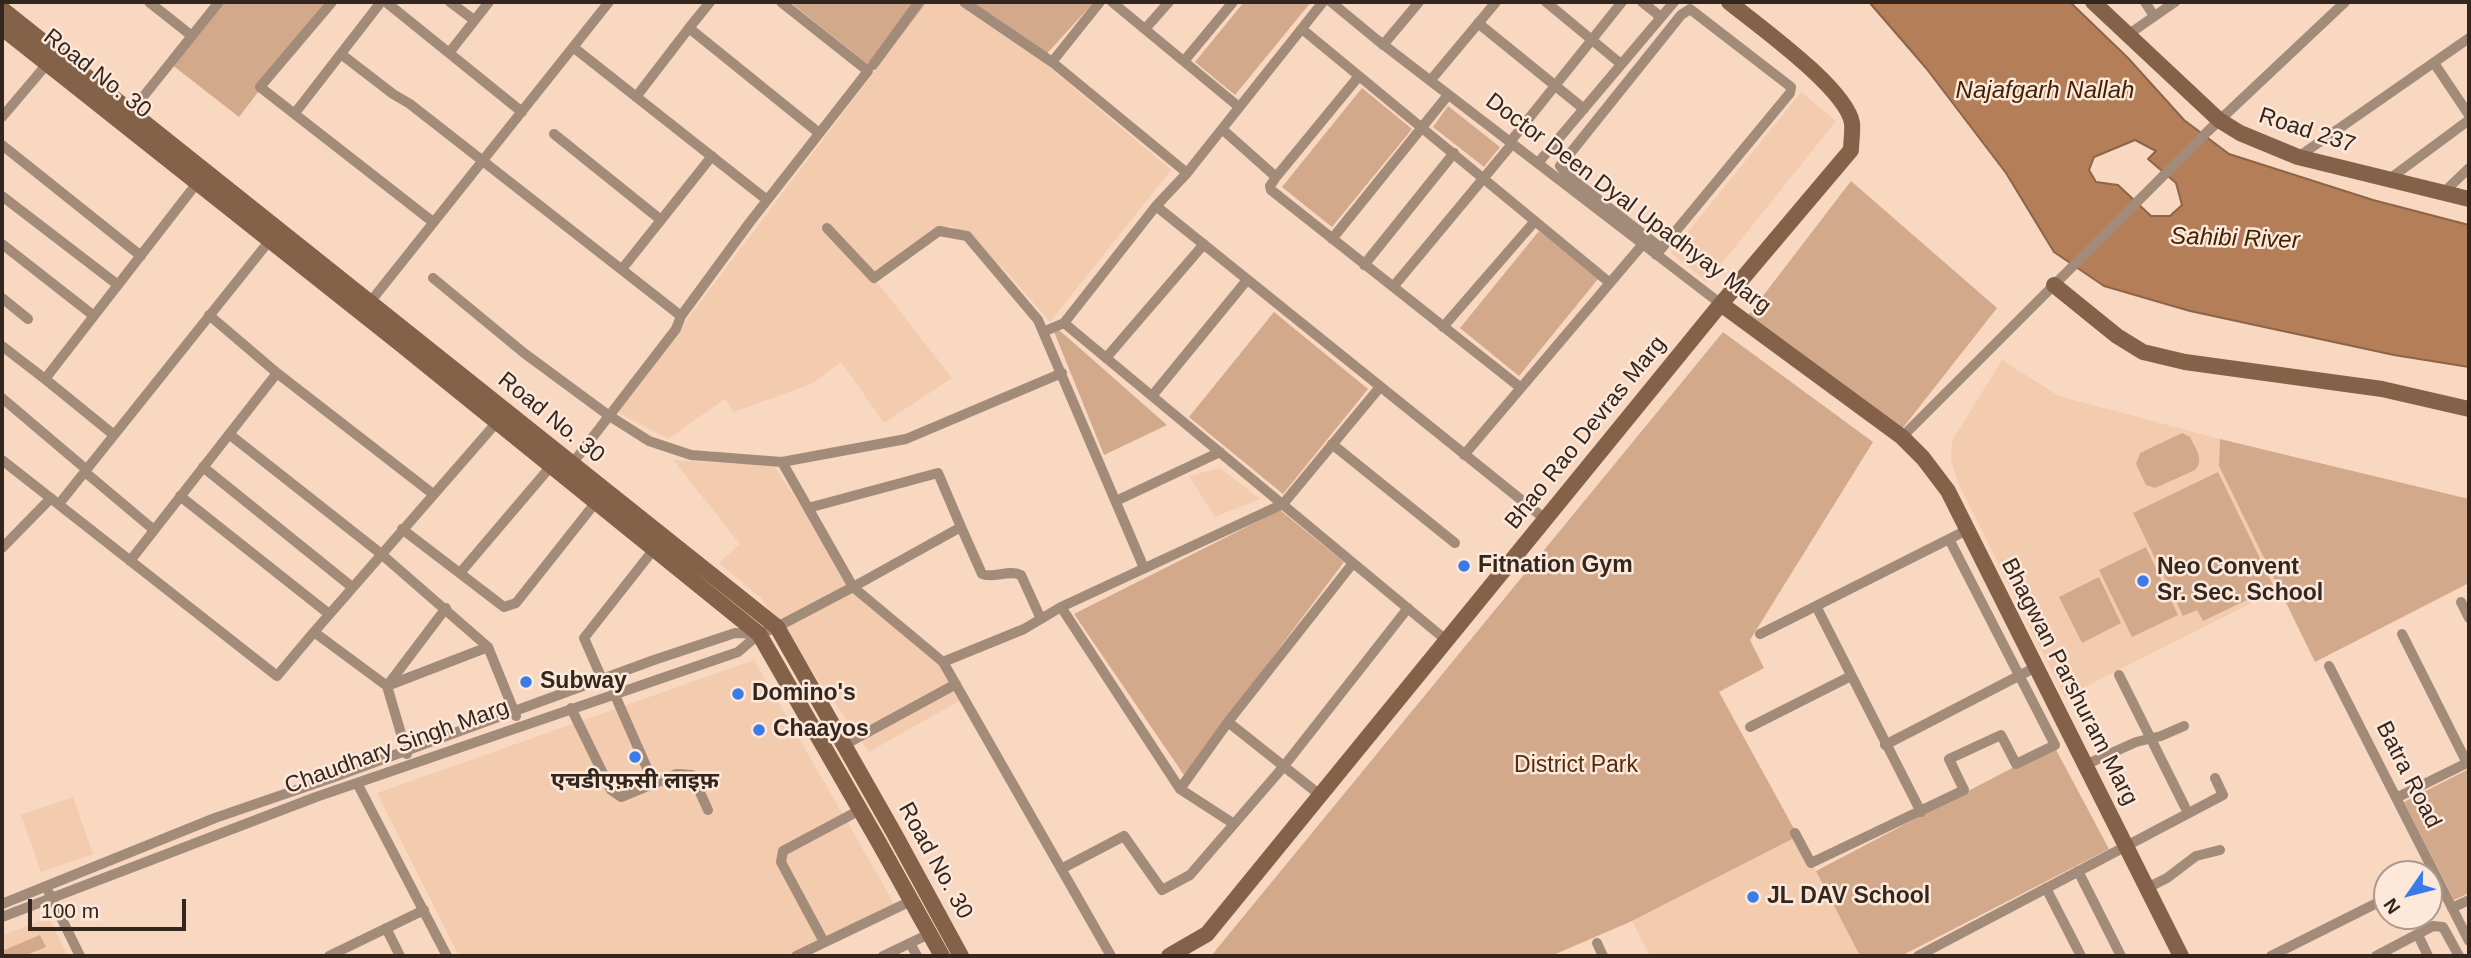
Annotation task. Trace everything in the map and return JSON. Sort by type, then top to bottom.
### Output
[{"type":"street","points":[[151,2],[192,36]]},
{"type":"street","points":[[131,112],[219,2]]},
{"type":"street","points":[[332,2],[260,87],[433,222]]},
{"type":"street","points":[[295,113],[383,2],[522,111]]},
{"type":"street","points":[[450,2],[474,20]]},
{"type":"street","points":[[449,53],[489,2]]},
{"type":"street","points":[[365,308],[610,2]]},
{"type":"street","points":[[636,97],[710,2]]},
{"type":"street","points":[[572,464],[676,329],[681,316],[767,200],[868,71],[781,2]]},
{"type":"street","points":[[873,65],[919,2]]},
{"type":"street","points":[[964,2],[1052,62],[1188,173]]},
{"type":"street","points":[[1052,62],[1100,2]]},
{"type":"street","points":[[1112,2],[1239,107]]},
{"type":"street","points":[[1146,29],[1169,2]]},
{"type":"street","points":[[1184,61],[1233,2]]},
{"type":"street","points":[[1043,332],[1064,323],[1156,206],[1188,173],[1324,2]]},
{"type":"street","name":"Doctor Deen Dyal Upadhyay Marg","points":[[1331,2],[1383,45],[1643,244],[1659,251],[1721,304],[1902,438]]},
{"type":"street","points":[[1383,45],[1419,2]]},
{"type":"street","points":[[1430,81],[1496,2]]},
{"type":"street","points":[[1546,2],[1621,64]]},
{"type":"street","points":[[1393,287],[1484,178],[1622,2]]},
{"type":"street","points":[[1642,2],[1661,17]]},
{"type":"street","points":[[1538,163],[1674,2]]},
{"type":"street","name":"Bhao Rao Devras Marg","points":[[1169,956],[1207,934],[1721,304],[1851,150],[1852,121],[1840,100],[1804,62],[1729,2]]},
{"type":"street","name":"Road 237","points":[[2093,2],[2219,120],[2240,133],[2298,157],[2469,199]]},
{"type":"street","points":[[2145,2],[2154,16]]},
{"type":"street","points":[[2129,34],[2175,2]]},
{"type":"street","points":[[1902,438],[2219,120],[2345,2]]},
{"type":"street","name":"Road No. 30","points":[[2,9],[131,112],[497,422],[759,634],[942,956]]},
{"type":"street","points":[[1690,9],[1791,87],[1790,93],[1659,251],[1560,166],[1681,15],[1690,9]]},
{"type":"street","points":[[1478,23],[1584,109]]},
{"type":"street","name":"Road No. 30","points":[[2,28],[270,240],[572,464],[777,627],[961,956]]},
{"type":"street","points":[[688,28],[819,134]]},
{"type":"street","points":[[1302,29],[1610,283]]},
{"type":"street","points":[[2298,157],[2469,38]]},
{"type":"street","points":[[573,47],[767,200]]},
{"type":"street","points":[[341,54],[483,160],[681,316]]},
{"type":"street","points":[[2388,180],[2469,117],[2434,62]]},
{"type":"street","points":[[2,117],[47,64]]},
{"type":"street","points":[[1359,76],[1276,177],[1270,186],[1272,192],[1521,388]]},
{"type":"street","points":[[1332,239],[1448,95]]},
{"type":"street","points":[[1222,129],[1276,177]]},
{"type":"street","points":[[554,134],[661,220]]},
{"type":"street","points":[[2,145],[141,256]]},
{"type":"street","points":[[1364,265],[1454,153]]},
{"type":"street","points":[[622,269],[712,156]]},
{"type":"street","points":[[2444,192],[2469,168]]},
{"type":"street","points":[[45,379],[197,183]]},
{"type":"street","points":[[2,196],[118,285]]},
{"type":"street","points":[[1156,206],[1545,519]]},
{"type":"street","points":[[1443,327],[1535,221]]},
{"type":"street","points":[[827,228],[874,278],[939,231],[967,236],[1038,320],[1144,568]]},
{"type":"street","points":[[2,548],[86,471],[270,240]]},
{"type":"street","points":[[2,244],[94,316]]},
{"type":"street","points":[[1107,358],[1204,244]]},
{"type":"street","points":[[1464,454],[1643,244]]},
{"type":"street","points":[[433,278],[524,353],[608,415],[649,441],[691,455],[782,462],[906,439],[1062,373]]},
{"type":"street","points":[[1152,396],[1247,279]]},
{"type":"street","points":[[2060,279],[2117,336],[2143,352],[2185,362],[2382,390],[2469,409]]},
{"type":"street","points":[[2,298],[27,319]]},
{"type":"street","points":[[209,315],[277,373],[433,494]]},
{"type":"street","points":[[1064,323],[1446,640]]},
{"type":"street","points":[[2,346],[114,435]]},
{"type":"street","points":[[130,561],[277,373]]},
{"type":"street","points":[[943,662],[1024,629],[1061,607],[1283,504],[1380,387]]},
{"type":"street","points":[[2,398],[154,530]]},
{"type":"street","points":[[2,460],[277,676],[380,553],[497,422]]},
{"type":"street","points":[[229,434],[380,553],[488,647],[520,725]]},
{"type":"street","name":"Bhagwan Parshuram Marg","points":[[1902,438],[1923,458],[1948,491],[2181,956]]},
{"type":"street","points":[[1332,444],[1455,543]]},
{"type":"street","points":[[1116,501],[1220,452]]},
{"type":"street","points":[[782,462],[853,587],[943,662],[1111,956]]},
{"type":"street","points":[[460,573],[551,466]]},
{"type":"street","points":[[203,467],[352,587]]},
{"type":"street","points":[[808,508],[938,473],[982,574],[987,576],[1014,572],[1021,575],[1041,619]]},
{"type":"street","points":[[180,496],[329,614]]},
{"type":"street","points":[[402,529],[504,607],[516,603],[596,502]]},
{"type":"street","points":[[759,634],[853,587],[961,527]]},
{"type":"street","points":[[1760,634],[1967,530]]},
{"type":"street","points":[[1950,538],[2055,745]]},
{"type":"street","points":[[601,680],[584,638],[654,549]]},
{"type":"street","points":[[1180,789],[1228,722],[1353,562]]},
{"type":"street","points":[[2461,602],[2469,618]]},
{"type":"street","points":[[1816,606],[1921,812]]},
{"type":"street","points":[[1061,607],[1180,789],[1234,824]]},
{"type":"street","points":[[387,686],[446,608]]},
{"type":"street","points":[[1061,869],[1124,836],[1162,890],[1190,875],[1284,766],[1408,608]]},
{"type":"street","points":[[314,632],[387,686],[410,764]]},
{"type":"street","name":"Chaudhary Singh Marg","points":[[2,904],[215,818],[735,632],[759,634]]},
{"type":"street","name":"Chaudhary Singh Marg","points":[[2,917],[357,783],[738,652],[759,634]]},
{"type":"street","points":[[2396,798],[2468,762],[2402,634]]},
{"type":"street","points":[[387,686],[488,647]]},
{"type":"street","name":"Batra Road","points":[[2329,666],[2469,941]]},
{"type":"street","points":[[1885,745],[2036,667]]},
{"type":"street","points":[[1750,727],[1851,676]]},
{"type":"street","points":[[2119,676],[2185,807]]},
{"type":"street","points":[[844,745],[956,684]]},
{"type":"street","points":[[614,693],[654,784]]},
{"type":"street","points":[[571,708],[611,790],[621,797],[677,774],[692,775],[708,810]]},
{"type":"street","points":[[1228,722],[1320,795]]},
{"type":"street","points":[[2085,765],[2136,742],[2184,726]]},
{"type":"street","points":[[1795,832],[1811,863],[1964,790],[1949,759],[2001,735],[2016,764],[2071,737]]},
{"type":"street","points":[[1918,956],[2223,795],[2214,778]]},
{"type":"street","points":[[357,783],[447,956]]},
{"type":"street","points":[[824,942],[781,862],[783,850],[860,810]]},
{"type":"street","points":[[2147,888],[2167,878],[2196,856],[2220,850]]},
{"type":"street","points":[[2078,871],[2121,956]]},
{"type":"street","points":[[47,886],[80,956]]},
{"type":"street","points":[[2046,888],[2081,956]]},
{"type":"street","points":[[2452,908],[2469,900]]},
{"type":"street","points":[[796,956],[911,901]]},
{"type":"street","points":[[2271,956],[2373,905]]},
{"type":"street","points":[[329,956],[424,910]]},
{"type":"street","points":[[2376,956],[2389,953],[2433,926],[2443,927],[2459,956]]},
{"type":"street","points":[[386,928],[400,956]]},
{"type":"street","points":[[883,956],[929,934]]},
{"type":"street","points":[[2418,935],[2428,956]]},
{"type":"street","points":[[910,943],[916,956]]},
{"type":"street","points":[[1597,943],[1603,956]]},
{"type":"street","points":[[353,944],[359,956]]},
{"type":"shaded area","points":[[927,2],[967,2],[1041,60],[1171,170],[1050,322],[1005,270],[951,225],[874,278],[952,378],[884,423],[841,362],[811,384],[734,412],[725,399],[668,439],[617,412]]},
{"type":"shaded area","points":[[1801,92],[1836,121],[1707,282],[1671,253]]},
{"type":"shaded area","points":[[2002,360],[2059,396],[2220,439],[2219,466],[2281,588],[2065,697],[1958,483],[1951,460],[1952,441]]},
{"type":"shaded area","points":[[673,460],[774,466],[858,589],[953,670],[961,700],[869,752],[761,598],[719,563],[740,544]]},
{"type":"shaded area","points":[[1220,468],[1260,499],[1215,517],[1189,476]]},
{"type":"shaded area","points":[[754,660],[896,907],[796,956],[459,956],[377,793]]},
{"type":"shaded area","points":[[73,797],[93,854],[41,872],[21,815]]},
{"type":"shaded area","name":"JL DAV School","points":[[1798,836],[1860,956],[1650,956],[1632,921]]},
{"type":"shaded area","points":[[49,918],[68,956],[2,956],[2,935]]},
{"type":"green space","points":[[219,2],[327,2],[239,117],[171,64]]},
{"type":"green space","points":[[790,2],[927,2],[875,70]]},
{"type":"green space","points":[[967,2],[1094,2],[1041,60]]},
{"type":"green space","points":[[1244,2],[1311,2],[1235,95],[1195,62]]},
{"type":"green space","points":[[1362,88],[1412,129],[1332,227],[1282,187]]},
{"type":"green space","points":[[1448,106],[1500,147],[1484,167],[1433,127]]},
{"type":"green space","points":[[1851,181],[1997,308],[1902,429],[1743,322]]},
{"type":"green space","points":[[1539,231],[1598,279],[1519,376],[1460,328]]},
{"type":"green space","points":[[1274,312],[1368,389],[1283,494],[1189,417]]},
{"type":"green space","points":[[1050,322],[1167,425],[1104,455]]},
{"type":"green space","name":"District Park","points":[[1723,332],[1873,442],[1750,640],[1764,668],[1719,692],[1798,836],[1632,921],[1551,956],[1211,956]]},
{"type":"green space","points":[[2182,433],[2190,437],[2196,449],[2198,466],[2195,470],[2155,488],[2146,485],[2136,464],[2140,453]]},
{"type":"green space","points":[[2220,439],[2469,499],[2469,583],[2315,662],[2219,466]]},
{"type":"green space","points":[[2218,472],[2274,587],[2203,621],[2197,610],[2183,616],[2133,513]]},
{"type":"green space","points":[[1280,510],[1344,562],[1184,775],[1074,614]]},
{"type":"green space","points":[[2146,547],[2178,615],[2132,637],[2099,570]]},
{"type":"green space","points":[[2099,577],[2121,623],[2082,643],[2059,597]]},
{"type":"green space","points":[[2054,746],[2109,849],[1901,956],[1860,956],[1816,871]]},
{"type":"green space","points":[[2469,769],[2469,893],[2454,900],[2443,878],[2443,860],[2434,860],[2404,802]]},
{"type":"green space","points":[[40,935],[46,947],[24,956],[2,956],[2,951]]},
{"type":"water","points":[[1869,2],[2070,2],[2128,58],[2184,120],[2229,154],[2373,200],[2469,225],[2469,367],[2394,355],[2190,311],[2104,286],[2054,252],[2006,173],[1926,68]],"holes":[[[2135,140],[2156,151],[2148,159],[2176,183],[2182,205],[2170,216],[2151,216],[2118,185],[2096,182],[2089,170],[2094,157]]]},
{"type":"place","name":"Fitnation Gym","points":[[1464,566]]},
{"type":"place","name":"Neo Convent Sr. Sec. School","points":[[2143,581]]},
{"type":"place","name":"Subway","points":[[526,682]]},
{"type":"place","name":"Domino's","points":[[738,694]]},
{"type":"place","name":"Chaayos","points":[[759,730]]},
{"type":"place","name":"एचडीएफ़सी लाइफ़","points":[[635,757]]},
{"type":"place","name":"JL DAV School","points":[[1753,897]]},
{"type":"water label","name":"Najafgarh Nallah","points":[[2045,91]]},
{"type":"water label","name":"Sahibi River","points":[[2235,239]]}]
